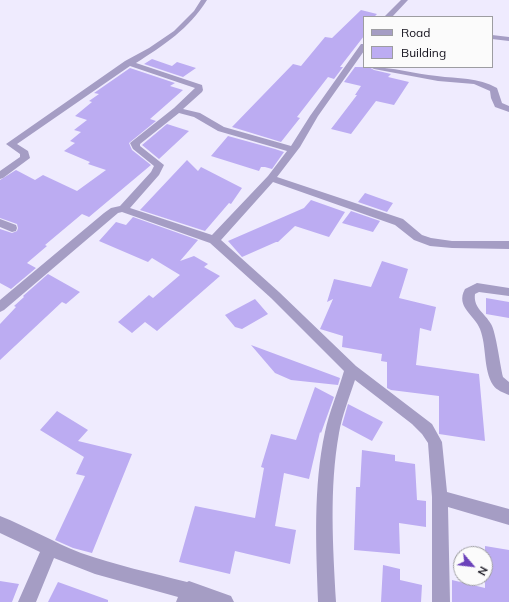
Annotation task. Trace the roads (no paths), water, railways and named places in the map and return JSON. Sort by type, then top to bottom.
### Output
[{"type":"street","points":[[0,176],[26,158],[25,152],[11,144],[43,124],[128,63],[156,47],[178,30],[195,14],[204,0]]},
{"type":"street","points":[[389,16],[405,0]]},
{"type":"street","points":[[493,37],[509,39]]},
{"type":"street","points":[[214,240],[271,178],[293,150],[314,116],[363,47]]},
{"type":"street","points":[[123,209],[156,173],[159,165],[134,146],[135,143],[177,110],[199,90],[199,87],[128,63]]},
{"type":"street","points":[[352,63],[363,65]]},
{"type":"street","points":[[379,68],[437,79],[459,79],[482,84],[494,90],[498,105],[509,109]]},
{"type":"street","points":[[177,110],[197,115],[221,129],[293,150]]},
{"type":"street","points":[[271,178],[399,222],[423,240],[448,244],[509,245]]},
{"type":"street","points":[[0,307],[115,210],[123,209],[214,240],[275,295],[351,370],[427,429],[434,442],[440,497],[441,602]]},
{"type":"street","points":[[0,223],[12,228]]},
{"type":"street","points":[[509,292],[477,287],[469,292],[468,296],[472,310],[486,326],[496,378],[499,383],[509,388]]},
{"type":"street","points":[[327,602],[325,559],[325,483],[332,432],[351,370]]},
{"type":"street","points":[[440,497],[509,517]]},
{"type":"street","points":[[0,524],[26,538],[95,566],[187,596],[225,602]]},
{"type":"street","points":[[27,602],[50,548]]}]
